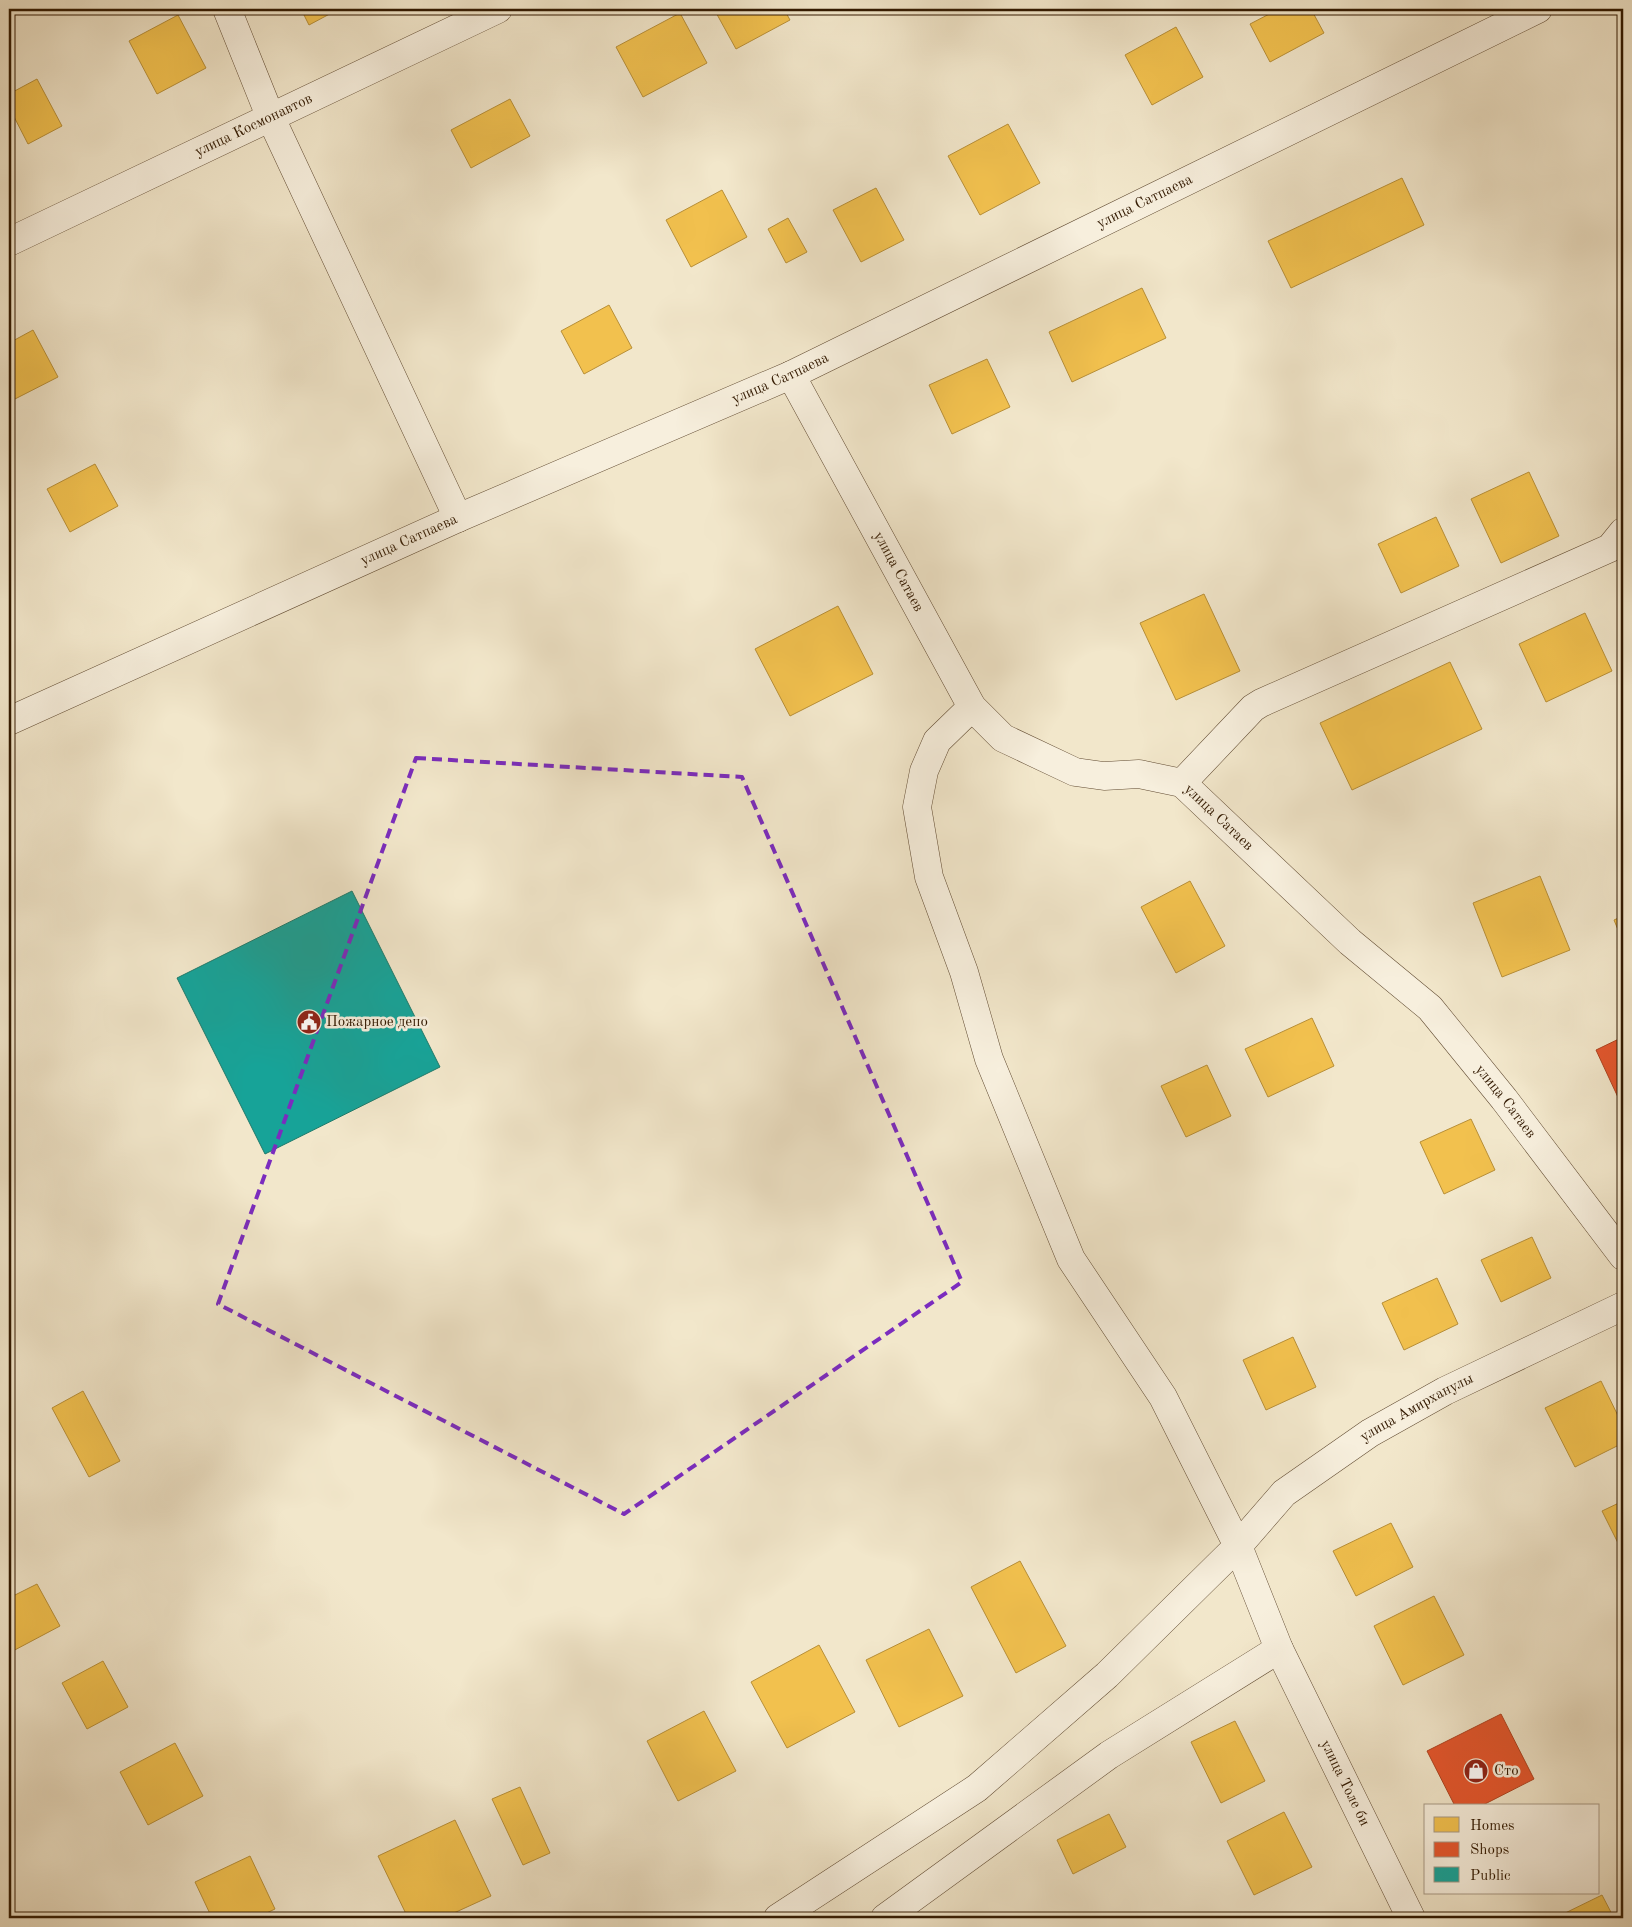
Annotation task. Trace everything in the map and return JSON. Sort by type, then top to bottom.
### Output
[{"type":"street","points":[[227,9],[270,116],[458,518]]},
{"type":"street","name":"улица Космонавтов","points":[[9,242],[498,9]]},
{"type":"street","name":"улица Сатпаева","points":[[9,721],[458,518],[791,375],[1538,9]]},
{"type":"street","name":"улица Сатаев","points":[[791,375],[972,707],[1003,738],[1075,772],[1104,776],[1139,774],[1182,784],[1350,942],[1430,1008],[1504,1099],[1623,1256]]},
{"type":"street","points":[[1182,784],[1253,708],[1261,703],[1610,548],[1623,532]]},
{"type":"street","name":"улица Толе би","points":[[972,707],[937,741],[924,771],[917,807],[929,877],[964,972],[989,1059],[1071,1259],[1163,1397],[1238,1546],[1279,1649],[1411,1918]]},
{"type":"street","name":"улица Амирханулы","points":[[778,1918],[977,1788],[1107,1675],[1238,1546],[1284,1493],[1370,1433],[1445,1391],[1623,1306]]},
{"type":"street","points":[[885,1918],[1109,1756],[1279,1649]]},
{"type":"highlighted area","points":[[416,758],[742,777],[962,1282],[624,1514],[218,1304]]},
{"type":"building: Homes","points":[[301,9],[339,9],[309,25]]},
{"type":"building: Homes","points":[[714,9],[784,9],[790,20],[736,49]]},
{"type":"building: Homes","points":[[1279,9],[1311,9],[1324,33],[1270,62],[1250,24]]},
{"type":"building: Homes","points":[[680,13],[707,63],[643,97],[616,47]]},
{"type":"building: Homes","points":[[178,15],[206,68],[157,94],[129,41]]},
{"type":"building: Homes","points":[[1176,27],[1203,77],[1152,105],[1125,55]]},
{"type":"building: Homes","points":[[37,79],[62,126],[28,144],[9,107],[9,94]]},
{"type":"building: Homes","points":[[510,99],[530,136],[471,168],[451,130]]},
{"type":"building: Homes","points":[[1008,124],[1040,183],[980,215],[948,156]]},
{"type":"building: Homes","points":[[1402,178],[1424,225],[1291,288],[1268,241]]},
{"type":"building: Homes","points":[[876,188],[904,240],[861,262],[833,210]]},
{"type":"building: Homes","points":[[722,190],[747,237],[691,267],[666,220]]},
{"type":"building: Homes","points":[[788,218],[807,252],[786,263],[768,229]]},
{"type":"building: Homes","points":[[1142,288],[1166,338],[1072,382],[1049,332]]},
{"type":"building: Homes","points":[[609,305],[632,348],[584,374],[561,331]]},
{"type":"building: Homes","points":[[33,330],[58,377],[13,400],[9,392],[9,343]]},
{"type":"building: Homes","points":[[987,359],[1010,407],[952,434],[929,385]]},
{"type":"building: Homes","points":[[95,464],[118,506],[70,532],[47,489]]},
{"type":"building: Homes","points":[[1529,472],[1559,536],[1501,563],[1471,499]]},
{"type":"building: Homes","points":[[1436,517],[1459,566],[1401,593],[1378,544]]},
{"type":"building: Homes","points":[[1204,594],[1240,671],[1176,700],[1140,623]]},
{"type":"building: Homes","points":[[838,606],[873,674],[790,716],[755,649]]},
{"type":"building: Homes","points":[[1585,613],[1612,671],[1546,702],[1519,644]]},
{"type":"building: Homes","points":[[1450,662],[1482,729],[1352,790],[1320,723]]},
{"type":"building: Homes","points":[[1540,876],[1570,950],[1502,977],[1473,903]]},
{"type":"building: Homes","points":[[1190,881],[1225,946],[1176,973],[1141,907]]},
{"type":"building: Homes","points":[[1623,916],[1623,942],[1614,920]]},
{"type":"building: Homes","points":[[1312,1018],[1334,1066],[1268,1097],[1245,1049]]},
{"type":"building: Homes","points":[[1207,1065],[1231,1116],[1186,1137],[1161,1086]]},
{"type":"building: Homes","points":[[1471,1119],[1495,1170],[1444,1194],[1420,1142]]},
{"type":"building: Homes","points":[[1532,1237],[1551,1278],[1501,1302],[1481,1260]]},
{"type":"building: Homes","points":[[1437,1278],[1458,1324],[1404,1350],[1382,1303]]},
{"type":"building: Homes","points":[[1293,1337],[1316,1387],[1266,1410],[1243,1360]]},
{"type":"building: Homes","points":[[1601,1381],[1623,1426],[1623,1443],[1575,1467],[1545,1408]]},
{"type":"building: Homes","points":[[83,1391],[120,1461],[89,1477],[52,1408]]},
{"type":"building: Homes","points":[[1623,1501],[1623,1553],[1602,1511]]},
{"type":"building: Homes","points":[[1391,1523],[1413,1567],[1356,1596],[1333,1551]]},
{"type":"building: Homes","points":[[1020,1561],[1066,1646],[1016,1673],[971,1587]]},
{"type":"building: Homes","points":[[37,1584],[60,1626],[11,1652],[9,1648],[9,1598]]},
{"type":"building: Homes","points":[[1434,1596],[1464,1655],[1403,1685],[1374,1626]]},
{"type":"building: Homes","points":[[929,1629],[963,1696],[899,1727],[866,1660]]},
{"type":"building: Homes","points":[[819,1645],[855,1712],[787,1748],[751,1682]]},
{"type":"building: Homes","points":[[103,1661],[128,1707],[87,1729],[62,1683]]},
{"type":"building: Homes","points":[[704,1711],[736,1771],[678,1801],[647,1741]]},
{"type":"building: Homes","points":[[1235,1721],[1265,1781],[1221,1803],[1191,1742]]},
{"type":"building: Homes","points":[[175,1743],[203,1796],[148,1825],[120,1772]]},
{"type":"building: Homes","points":[[520,1787],[550,1853],[523,1865],[492,1799]]},
{"type":"building: Homes","points":[[1284,1812],[1312,1867],[1254,1895],[1227,1841]]},
{"type":"building: Homes","points":[[1109,1814],[1126,1847],[1073,1874],[1057,1840]]},
{"type":"building: Homes","points":[[455,1820],[491,1896],[443,1918],[408,1918],[378,1856]]},
{"type":"building: Homes","points":[[250,1856],[275,1909],[256,1918],[212,1918],[195,1882]]},
{"type":"building: Homes","points":[[1602,1895],[1614,1918],[1555,1918]]},
{"type":"building: Shops","points":[[1623,1037],[1623,1108],[1596,1050]]},
{"type":"building: Shops","points":[[1501,1714],[1534,1779],[1485,1804],[1454,1804],[1427,1751]]},
{"type":"building: Public","name":"Пожарное депо","points":[[352,891],[440,1067],[265,1154],[177,978]]},
{"type":"place","name":"Пожарное депо","points":[[309,1022]]},
{"type":"place","name":"Сто","points":[[1476,1771]]}]
